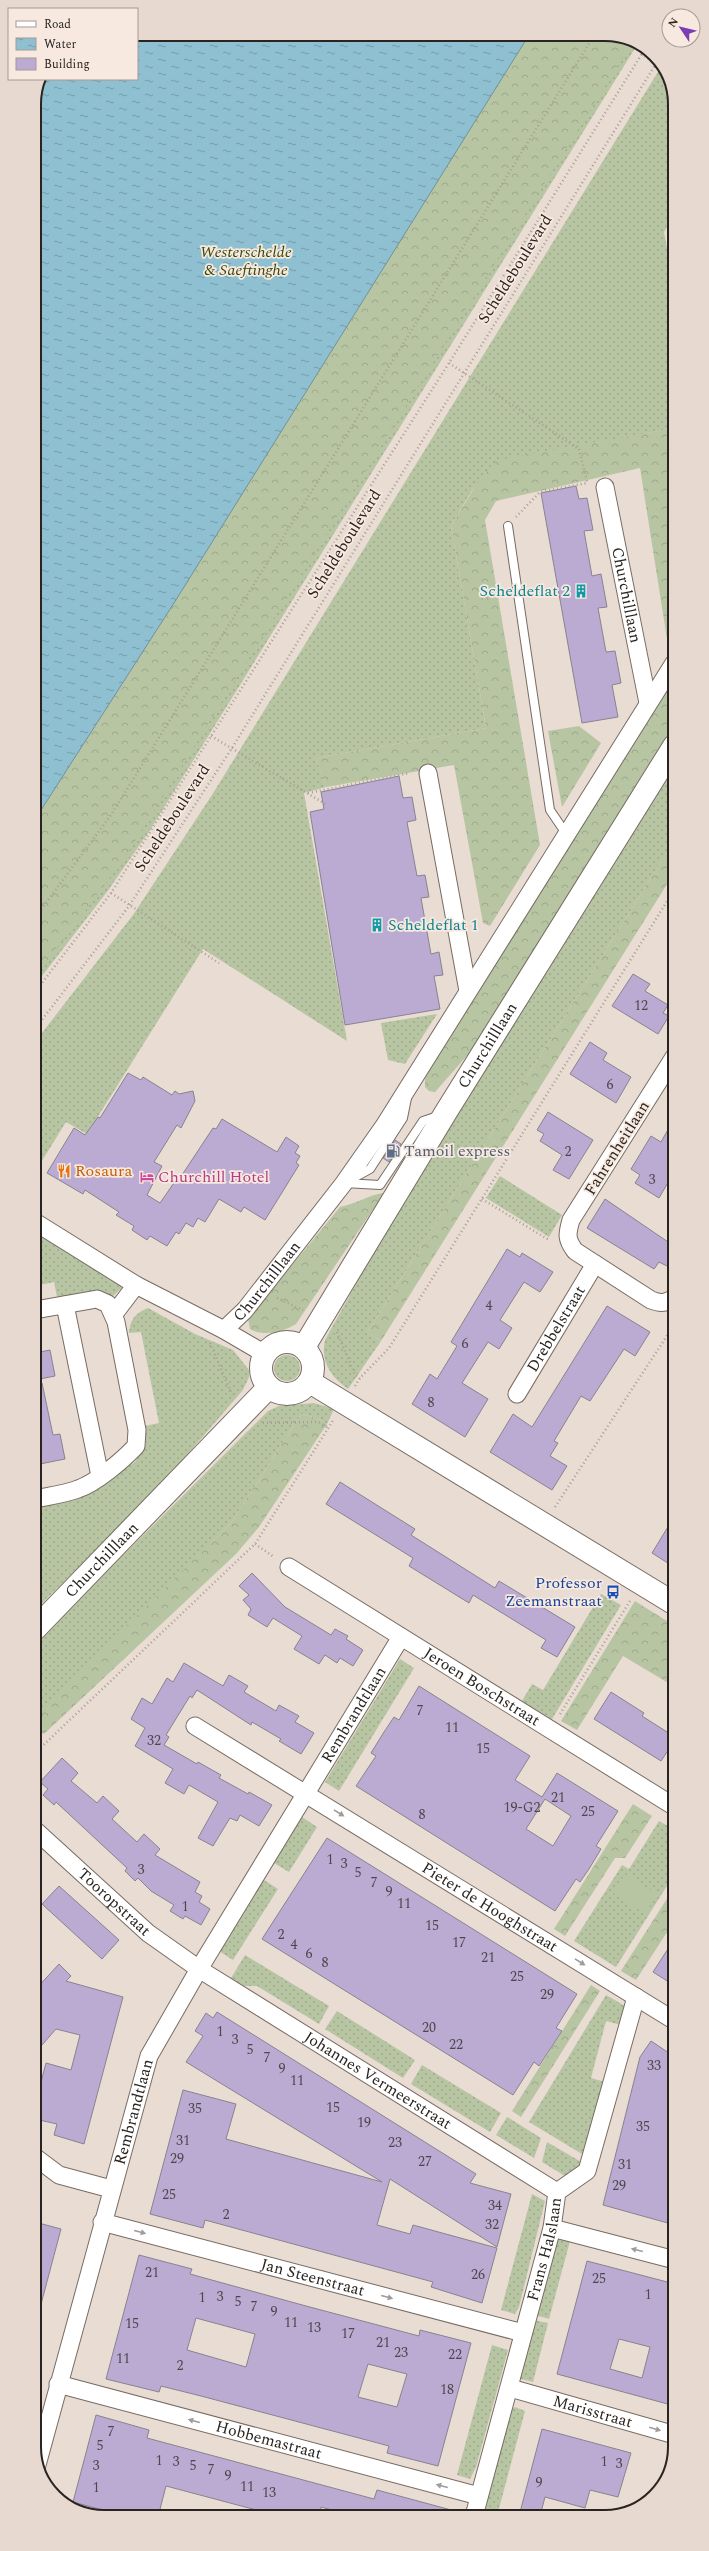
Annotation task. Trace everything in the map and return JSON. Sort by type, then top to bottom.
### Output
[{"type":"main road","name":"Churchilllaan","points":[[304,1347],[446,1112],[668,756]]},
{"type":"main road","points":[[290,1342],[304,1347],[312,1358],[314,1370],[310,1382],[298,1392],[283,1394],[269,1387],[263,1377],[261,1366],[265,1354],[276,1344],[290,1342]]},
{"type":"main road","points":[[310,1382],[668,1600]]},
{"type":"main road","name":"Churchilllaan","points":[[41,1623],[269,1387]]},
{"type":"street","name":"Churchilllaan","points":[[605,487],[648,703]]},
{"type":"street","name":"Churchilllaan","points":[[224,1330],[244,1310],[344,1183],[408,1088],[468,991],[568,836],[668,671]]},
{"type":"street","points":[[428,773],[468,991]]},
{"type":"street","name":"Fahrenheitlaan","points":[[567,1241],[567,1232],[572,1220],[668,1067]]},
{"type":"street","name":"Churchilllaan","points":[[41,1226],[136,1286],[224,1330],[265,1354]]},
{"type":"street","points":[[567,1241],[575,1251],[651,1300],[668,1300]]},
{"type":"street","name":"Drebbelstraat","points":[[517,1394],[595,1264]]},
{"type":"street","points":[[114,1314],[136,1286]]},
{"type":"street","points":[[41,1309],[97,1299],[108,1304],[114,1314],[137,1430],[136,1446],[125,1458],[100,1476],[79,1489],[41,1498]]},
{"type":"street","points":[[65,1305],[100,1476]]},
{"type":"street","name":"Jeroen Boschstraat","points":[[289,1567],[668,1803]]},
{"type":"street","name":"Rembrandtlaan","points":[[41,2444],[149,2056],[199,1968],[305,1792],[401,1637]]},
{"type":"street","points":[[195,1726],[305,1792]]},
{"type":"street","name":"Pieter de Hooghstraat","points":[[305,1792],[668,2017]]},
{"type":"street","name":"Tooropstraat","points":[[41,1835],[148,1933],[199,1968]]},
{"type":"street","name":"Johannes Vermeerstraat","points":[[199,1968],[557,2192]]},
{"type":"street","name":"Frans Halslaan","points":[[476,2510],[552,2228],[557,2192],[587,2171],[636,1997]]},
{"type":"street","points":[[41,2162],[58,2175],[111,2189]]},
{"type":"street","name":"Jan Steenstraat","points":[[102,2222],[523,2333]]},
{"type":"street","points":[[552,2228],[668,2258]]},
{"type":"street","name":"Hobbemastraat","points":[[58,2384],[480,2496]]},
{"type":"street","name":"Marisstraat","points":[[510,2388],[668,2433]]},
{"type":"lane","points":[[508,526],[550,810],[568,836]]},
{"type":"lane","points":[[344,1183],[380,1185],[423,1121],[446,1112]]},
{"type":"path","points":[[41,910],[111,815],[591,41]]},
{"type":"path","points":[[641,54],[647,57]]},
{"type":"path","name":"Scheldeboulevard","points":[[41,983],[111,893],[449,363],[641,54]]},
{"type":"path","name":"Scheldeboulevard","points":[[41,1020],[128,906],[232,748],[656,67]]},
{"type":"path","points":[[449,363],[579,449],[587,483],[540,492],[508,526]]},
{"type":"path","points":[[211,736],[327,804]]},
{"type":"path","points":[[308,793],[404,774]]},
{"type":"path","points":[[111,893],[128,906],[219,963]]},
{"type":"path","points":[[41,1747],[255,1544],[360,1378],[389,1348],[668,900]]},
{"type":"path","points":[[482,1199],[550,1241],[567,1241]]},
{"type":"path","points":[[544,1524],[668,1334]]},
{"type":"path","points":[[255,1544],[266,1551]]},
{"type":"path","points":[[550,1730],[622,1614]]},
{"type":"green space","name":"Westerschelde & Saeftinghe","points":[[138,41],[609,41],[622,43],[630,46],[132,846],[113,874],[41,969],[41,104],[42,91],[46,80],[138,80]]},
{"type":"green space","points":[[606,41],[622,43],[635,48],[150,830],[107,892],[41,977],[41,919],[79,871]]},
{"type":"green space","points":[[659,71],[667,91],[668,104],[668,226],[664,232],[668,254],[668,429],[497,461],[471,492],[451,526],[486,728],[316,758],[326,787],[304,793],[347,1041],[203,949],[87,1134],[66,1122],[41,1162],[41,1034],[133,915],[212,795]]},
{"type":"green space","points":[[668,429],[667,639],[640,468],[496,501],[485,520],[540,845],[490,926],[483,923],[454,765],[326,787],[316,758],[486,728],[451,526],[479,480],[497,460]]},
{"type":"green space","points":[[668,688],[668,736],[479,1042],[435,1092],[429,1091],[425,1087],[425,1079],[429,1070]]},
{"type":"green space","points":[[579,726],[601,743],[562,807],[548,731]]},
{"type":"green space","points":[[668,772],[668,851],[367,1333],[381,1341],[348,1389],[332,1374],[328,1368],[324,1355],[325,1340],[401,1203]]},
{"type":"green space","points":[[668,851],[668,883],[381,1341],[367,1333]]},
{"type":"green space","points":[[437,1014],[405,1064],[388,1060],[381,1023]]},
{"type":"green space","points":[[500,1176],[562,1215],[549,1237],[486,1198]]},
{"type":"green space","points":[[384,1193],[296,1324],[280,1331],[267,1333],[261,1333],[250,1329],[248,1319],[340,1207]]},
{"type":"green space","points":[[41,1236],[123,1287],[113,1296],[108,1297],[96,1290],[57,1297],[54,1282],[41,1285]]},
{"type":"green space","points":[[148,1308],[195,1334],[233,1350],[249,1370],[249,1377],[243,1390],[161,1485],[41,1604],[41,1507],[72,1501],[87,1494],[135,1462],[146,1444],[145,1426],[159,1423],[141,1332],[129,1333],[132,1321],[140,1312]]},
{"type":"green space","points":[[287,1355],[297,1358],[300,1368],[297,1378],[287,1381],[277,1378],[274,1368],[277,1358]]},
{"type":"green space","points":[[314,1403],[334,1409],[327,1424],[316,1418],[301,1414],[231,1523],[41,1712],[41,1637],[268,1411],[279,1406]]},
{"type":"green space","points":[[301,1414],[316,1418],[327,1424],[259,1527],[236,1554],[44,1734],[41,1732],[41,1710],[231,1523]]},
{"type":"green space","points":[[601,1594],[621,1605],[552,1719],[522,1701],[532,1684],[543,1690]]},
{"type":"green space","points":[[635,1601],[668,1622],[668,1683],[623,1656],[577,1730],[561,1721]]},
{"type":"green space","points":[[400,1659],[414,1668],[339,1791],[325,1782]]},
{"type":"green space","points":[[633,1804],[652,1816],[625,1858],[615,1858],[565,1936],[554,1929]]},
{"type":"green space","points":[[302,1817],[317,1827],[289,1872],[274,1863]]},
{"type":"green space","points":[[659,1821],[668,1826],[668,1884],[616,1967],[574,1941],[622,1865],[629,1869]]},
{"type":"green space","points":[[625,1874],[657,1894],[645,1914],[613,1893]]},
{"type":"green space","points":[[264,1880],[278,1889],[233,1960],[219,1951]]},
{"type":"green space","points":[[668,1897],[668,1931],[636,1980],[621,1971]]},
{"type":"green space","points":[[245,1955],[329,2006],[319,2024],[257,1986],[244,1986],[231,1978]]},
{"type":"green space","points":[[591,1985],[600,1991],[521,2117],[512,2111]]},
{"type":"green space","points":[[606,1995],[625,2006],[621,2025],[606,2021],[591,2078],[605,2082],[586,2151],[582,2154],[529,2122]]},
{"type":"green space","points":[[337,2011],[415,2060],[403,2078],[325,2029]]},
{"type":"green space","points":[[422,2065],[501,2113],[490,2132],[411,2084]]},
{"type":"green space","points":[[507,2117],[541,2138],[534,2158],[496,2135]]},
{"type":"green space","points":[[547,2142],[583,2163],[568,2177],[565,2176],[542,2162]]},
{"type":"green space","points":[[532,2194],[545,2201],[519,2307],[515,2314],[501,2310]]},
{"type":"green space","points":[[559,2238],[570,2241],[549,2319],[535,2315],[552,2247]]},
{"type":"green space","points":[[533,2320],[548,2323],[533,2382],[521,2379],[521,2368]]},
{"type":"green space","points":[[492,2345],[508,2350],[476,2467],[470,2479],[457,2475]]},
{"type":"green space","points":[[515,2407],[525,2411],[499,2510],[484,2510],[512,2409]]},
{"type":"water","name":"Westerschelde & Saeftinghe","points":[[138,41],[525,41],[174,603],[41,810],[41,104],[42,91],[46,80],[138,80]]},
{"type":"building","name":"Scheldeflat 2","points":[[576,486],[579,499],[587,498],[593,530],[584,531],[592,576],[601,574],[607,607],[598,608],[606,652],[615,651],[621,683],[612,685],[618,717],[582,723],[541,493]]},
{"type":"building","name":"Scheldeflat 1","points":[[399,776],[403,798],[412,797],[416,820],[407,822],[417,876],[425,875],[429,897],[421,898],[431,954],[439,952],[443,975],[434,976],[440,1009],[345,1025],[310,812],[324,809],[321,792]]},
{"type":"building","points":[[633,974],[650,984],[645,991],[668,1005],[663,1013],[668,1016],[668,1018],[658,1034],[612,1006]]},
{"type":"building","points":[[590,1042],[607,1053],[603,1060],[631,1077],[616,1103],[570,1074]]},
{"type":"building","points":[[128,1073],[141,1080],[143,1077],[172,1095],[175,1091],[179,1094],[193,1091],[195,1101],[181,1128],[177,1125],[154,1162],[162,1166],[147,1195],[160,1203],[178,1177],[180,1178],[213,1128],[216,1129],[222,1119],[277,1152],[286,1137],[299,1146],[295,1153],[300,1156],[296,1163],[299,1165],[265,1220],[244,1207],[241,1212],[219,1199],[205,1222],[198,1218],[193,1227],[186,1223],[179,1234],[176,1232],[167,1246],[150,1236],[147,1240],[132,1230],[134,1226],[116,1215],[119,1212],[85,1190],[83,1194],[47,1173],[74,1128],[85,1135],[98,1117],[100,1118]]},
{"type":"building","points":[[548,1112],[593,1140],[569,1179],[553,1170],[562,1155],[540,1141],[544,1134],[537,1130]]},
{"type":"building","points":[[668,1130],[668,1182],[659,1198],[635,1183],[640,1175],[631,1169],[651,1136],[661,1142]]},
{"type":"building","points":[[395,1140],[401,1144],[389,1162],[383,1158]]},
{"type":"building","points":[[605,1199],[668,1242],[668,1264],[667,1266],[659,1262],[654,1269],[587,1228]]},
{"type":"building","points":[[507,1249],[520,1257],[522,1253],[553,1272],[540,1292],[524,1282],[500,1320],[512,1328],[499,1349],[488,1342],[462,1383],[488,1399],[465,1437],[412,1404],[430,1374],[437,1379],[457,1346],[451,1342]]},
{"type":"building","points":[[607,1306],[650,1332],[635,1356],[624,1349],[590,1401],[581,1396],[554,1441],[558,1443],[550,1456],[567,1466],[552,1490],[490,1452],[513,1414],[532,1427]]},
{"type":"building","points":[[50,1350],[55,1376],[41,1379],[41,1352]]},
{"type":"building","points":[[41,1383],[53,1435],[60,1434],[65,1459],[41,1464]]},
{"type":"building","points":[[340,1482],[415,1529],[411,1535],[495,1588],[499,1581],[575,1627],[557,1657],[541,1648],[546,1640],[473,1595],[469,1603],[409,1566],[413,1558],[326,1504]]},
{"type":"building","points":[[668,1527],[668,1563],[652,1553]]},
{"type":"building","points":[[252,1573],[285,1607],[331,1635],[335,1629],[348,1636],[346,1639],[363,1650],[353,1666],[340,1658],[337,1663],[325,1655],[319,1664],[294,1649],[302,1636],[273,1618],[267,1627],[248,1615],[251,1609],[243,1600],[249,1595],[239,1586]]},
{"type":"building","points":[[184,1663],[223,1686],[229,1675],[248,1686],[244,1692],[276,1711],[279,1705],[299,1716],[295,1722],[314,1733],[301,1754],[279,1741],[281,1739],[252,1722],[251,1725],[197,1690],[192,1698],[190,1696],[166,1735],[169,1737],[164,1745],[197,1764],[198,1762],[221,1775],[219,1778],[272,1805],[259,1826],[240,1815],[237,1821],[230,1818],[213,1846],[198,1838],[218,1802],[189,1785],[184,1794],[165,1783],[173,1769],[135,1746],[145,1728],[131,1719],[142,1698],[152,1704],[167,1678],[173,1682]]},
{"type":"building","points":[[419,1686],[530,1756],[515,1780],[542,1797],[557,1773],[618,1811],[596,1846],[601,1849],[589,1869],[580,1882],[576,1879],[555,1911],[356,1786],[376,1756],[371,1753],[384,1732],[394,1717],[399,1720]],"holes":[[[545,1799],[571,1816],[553,1846],[526,1829]]]},
{"type":"building","points":[[611,1692],[644,1713],[642,1716],[668,1733],[668,1753],[661,1761],[594,1719]]},
{"type":"building","points":[[62,1758],[78,1773],[71,1781],[97,1803],[103,1796],[119,1811],[112,1819],[137,1842],[144,1834],[160,1849],[155,1855],[200,1882],[195,1892],[202,1896],[199,1902],[210,1909],[201,1925],[185,1916],[183,1919],[170,1911],[174,1905],[151,1891],[138,1878],[135,1881],[125,1871],[127,1868],[56,1802],[54,1805],[43,1795],[48,1789],[41,1783],[41,1781]]},
{"type":"building","points":[[327,1838],[577,1994],[556,2028],[562,2031],[539,2066],[534,2062],[513,2095],[262,1939]]},
{"type":"building","points":[[59,1886],[119,1940],[102,1959],[42,1904]]},
{"type":"building","points":[[668,1949],[668,1982],[653,1972]]},
{"type":"building","points":[[59,1964],[71,1976],[66,1981],[123,1997],[84,2144],[54,2135],[57,2124],[41,2120],[41,2082],[46,2063],[71,2070],[80,2035],[56,2029],[41,2046],[41,1984]]},
{"type":"building","points":[[217,2012],[476,2174],[470,2183],[511,2194],[497,2247],[390,2179],[377,2225],[410,2234],[413,2225],[497,2248],[482,2303],[431,2287],[433,2282],[205,2220],[203,2228],[150,2214],[183,2090],[236,2104],[226,2139],[382,2182],[186,2062],[203,2036],[195,2031],[206,2013],[213,2018]]},
{"type":"building","points":[[651,2041],[668,2052],[668,2223],[603,2205],[640,2057]]},
{"type":"building","points":[[41,2224],[61,2229],[41,2304]]},
{"type":"building","points":[[139,2255],[192,2269],[190,2274],[419,2336],[420,2330],[471,2343],[438,2466],[387,2453],[389,2446],[201,2396],[161,2386],[159,2392],[106,2379]],"holes":[[[196,2318],[255,2334],[246,2367],[187,2350]],[[368,2364],[407,2374],[397,2407],[358,2397]]]},
{"type":"building","points":[[587,2261],[668,2282],[668,2404],[557,2374]],"holes":[[[619,2339],[650,2347],[642,2378],[610,2369]]]},
{"type":"building","points":[[96,2415],[149,2430],[147,2438],[374,2499],[377,2490],[451,2510],[332,2510],[321,2507],[320,2510],[256,2510],[166,2486],[160,2510],[103,2510],[73,2502]]},
{"type":"building","points":[[542,2429],[631,2453],[618,2497],[590,2490],[585,2508],[545,2497],[542,2510],[521,2510]]},
{"type":"place","name":"Scheldeflat 2","points":[[581,591]]},
{"type":"place","name":"Scheldeflat 1","points":[[377,925]]},
{"type":"place","name":"Tamoil express","points":[[393,1151]]},
{"type":"place","name":"Rosaura","points":[[64,1171]]},
{"type":"place","name":"Churchill Hotel","points":[[147,1177]]},
{"type":"place","name":"Professor Zeemanstraat","points":[[613,1592]]}]
